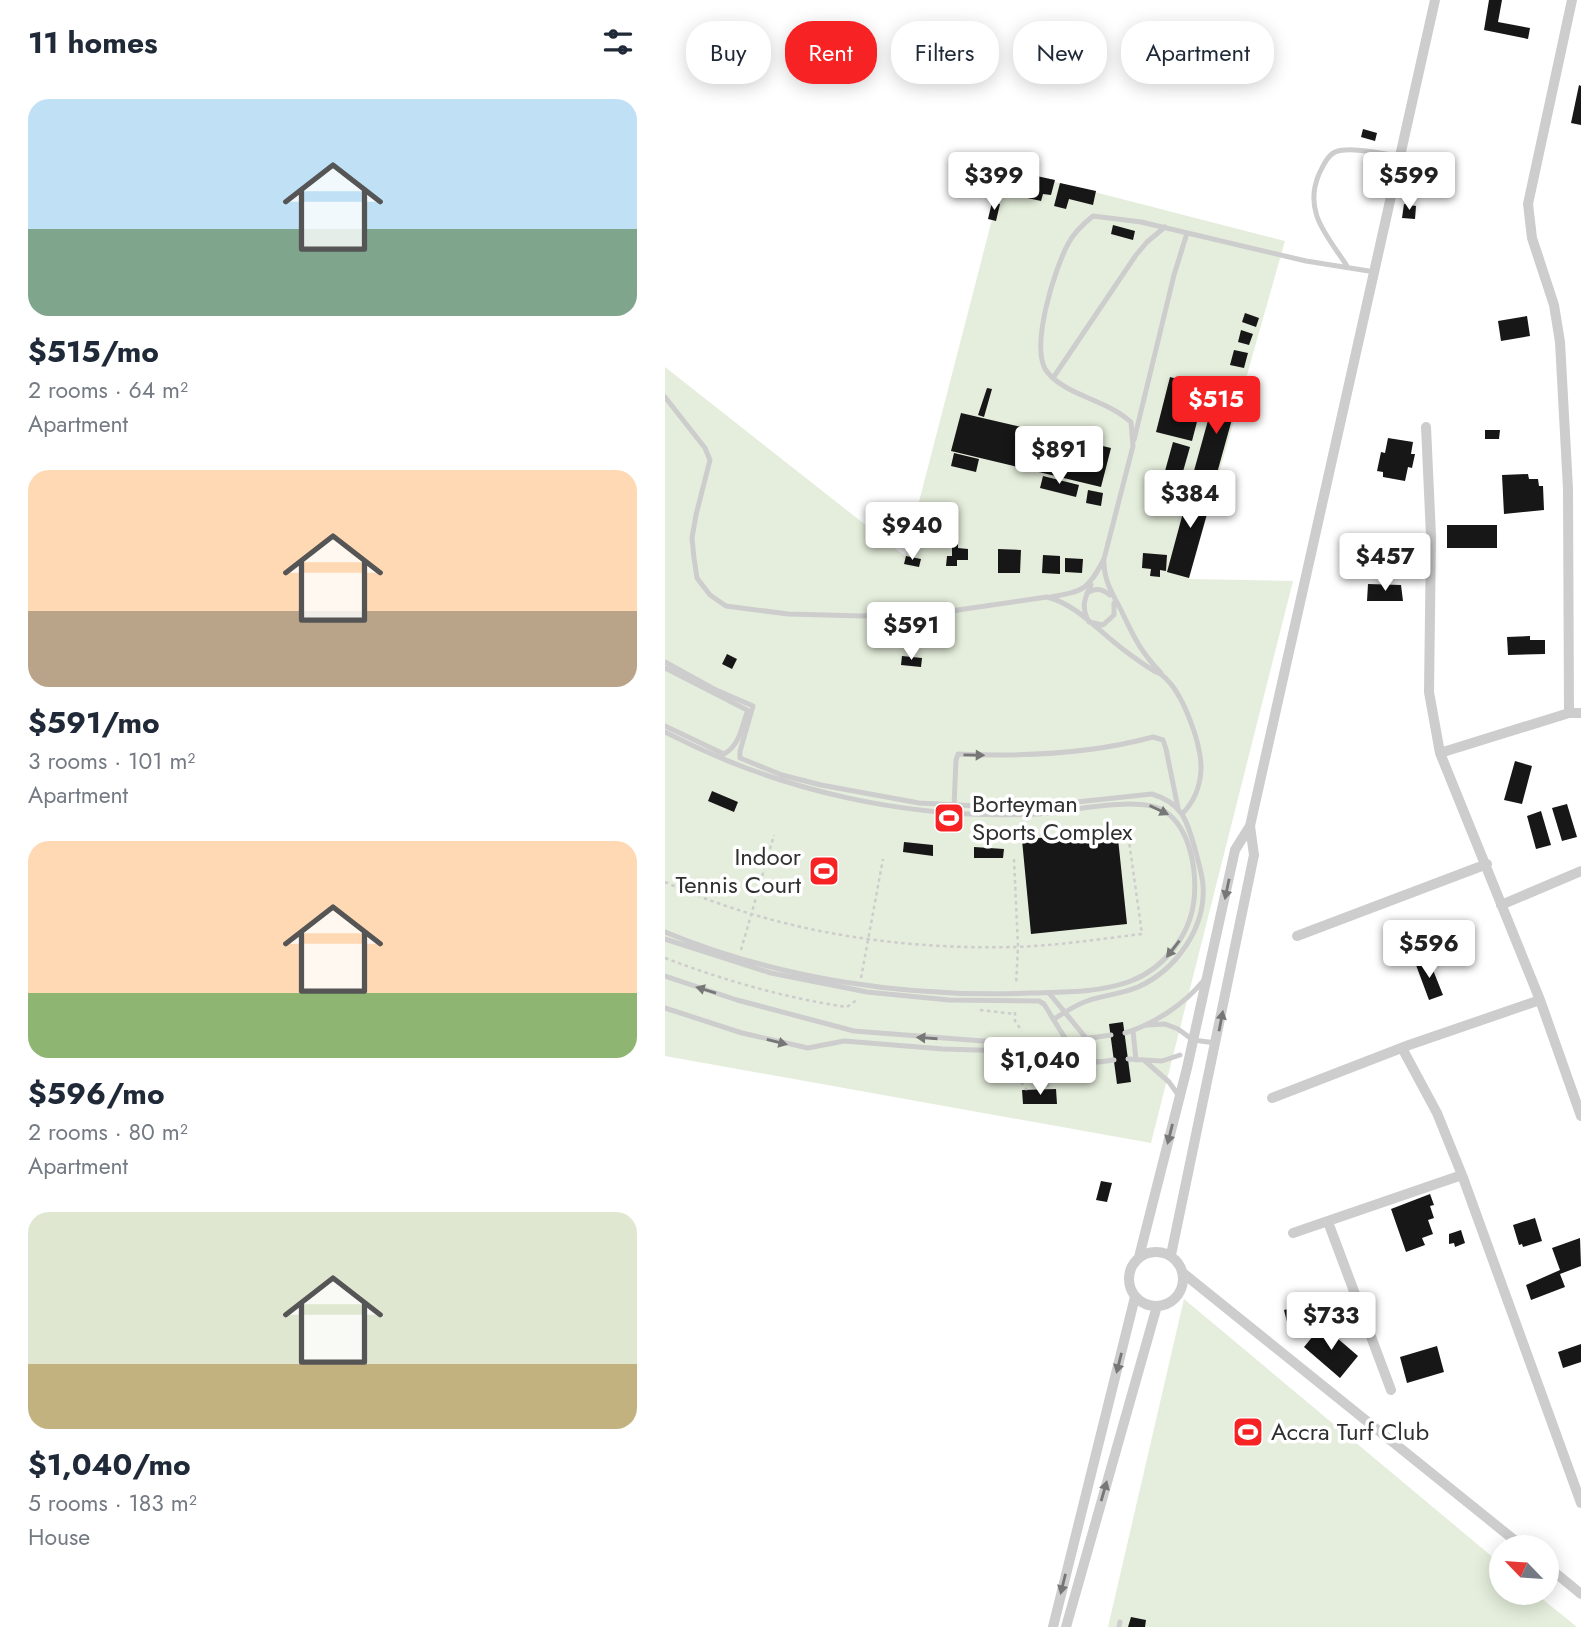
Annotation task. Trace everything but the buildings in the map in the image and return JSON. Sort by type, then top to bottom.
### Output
[{"type":"street","points":[[1053,1627],[1135,1297],[1129,1281],[1133,1264],[1139,1257],[1179,1097],[1235,850],[1250,826],[1435,0]]},
{"type":"street","points":[[1440,753],[1575,713],[1560,342],[1554,305],[1532,238],[1528,204],[1572,0]]},
{"type":"street","points":[[1426,427],[1431,536],[1429,692],[1440,753],[1540,1000],[1581,1116]]},
{"type":"street","points":[[1171,1255],[1254,855],[1250,826]]},
{"type":"street","points":[[1297,936],[1487,864]]},
{"type":"street","points":[[1501,905],[1581,871]]},
{"type":"street","points":[[1272,1098],[1402,1048],[1540,1000]]},
{"type":"street","points":[[1402,1048],[1437,1113],[1462,1175],[1581,1503]]},
{"type":"street","points":[[1293,1233],[1462,1175]]},
{"type":"street","points":[[1328,1222],[1391,1390]]},
{"type":"street","points":[[1135,1297],[1147,1305],[1157,1306],[1178,1296],[1184,1281],[1179,1263],[1171,1255],[1154,1251],[1139,1257]]},
{"type":"street","points":[[1183,1273],[1508,1535]]},
{"type":"street","points":[[1066,1627],[1157,1306]]},
{"type":"street","points":[[1559,1576],[1581,1594]]},
{"type":"lane","points":[[1347,266],[1314,209],[1313,188],[1323,165],[1333,153],[1347,150],[1400,156]]},
{"type":"lane","points":[[1133,446],[1131,422],[1117,410],[1061,386],[1045,370],[1039,352],[1041,331],[1059,265],[1078,229],[1093,216],[1165,227],[1305,261],[1375,272]]},
{"type":"lane","points":[[1053,378],[1136,255],[1165,227]]},
{"type":"lane","points":[[1104,559],[1104,573],[1115,607],[1114,615],[1103,625],[1090,622],[1085,615],[1083,604],[1104,559],[1174,275],[1187,233]]},
{"type":"lane","points":[[665,397],[705,448],[710,460],[692,538],[694,558],[697,578],[710,595],[726,606],[788,614],[863,616],[951,611],[1047,597],[1086,588],[1095,576]]},
{"type":"lane","points":[[1104,573],[1136,644],[1180,698],[1199,752],[1201,769],[1198,788],[1191,805],[1180,811]]},
{"type":"lane","points":[[1087,593],[1092,589],[1100,589],[1110,595]]},
{"type":"lane","points":[[1047,597],[1077,610],[1136,660],[1163,676]]},
{"type":"lane","points":[[665,662],[714,689],[753,706],[740,751],[742,760],[782,775],[844,791],[954,806],[1020,808],[1152,794],[1168,799],[1180,811]]},
{"type":"lane","points":[[665,668],[747,710],[737,741],[732,749],[724,754],[665,726]]},
{"type":"lane","points":[[665,732],[699,750],[752,772],[852,800],[880,805],[938,812],[1026,814],[1143,803],[1156,806],[1179,824],[1194,875],[1194,897],[1189,924],[1175,947],[1151,970],[1127,983],[1101,989],[1015,998],[949,1000],[875,993],[805,981],[665,939]]},
{"type":"lane","points":[[954,806],[958,754],[1067,752],[1153,737],[1163,740],[1180,811],[1194,846],[1203,886],[1200,915],[1193,934],[1170,965],[1153,979],[1123,992],[1085,1001],[1054,1019]]},
{"type":"lane","points":[[665,932],[738,960],[803,975],[860,984],[1039,1001],[1086,1060],[1114,1060]]},
{"type":"lane","points":[[1125,1033],[1144,1026],[1183,1003],[1208,975]]},
{"type":"lane","points":[[665,976],[854,1031],[917,1037],[1024,1041],[1069,1041],[1111,1035]]},
{"type":"lane","points":[[1049,993],[1086,1038]]},
{"type":"lane","points":[[665,1008],[711,1024],[809,1048],[834,1042],[1048,1052],[1069,1041]]},
{"type":"lane","points":[[1144,1026],[1165,1024],[1178,1029],[1193,1040],[1216,1043]]},
{"type":"lane","points":[[834,1042],[838,1026]]},
{"type":"lane","points":[[1133,1031],[1136,1060]]},
{"type":"lane","points":[[1128,1059],[1162,1061],[1180,1055]]},
{"type":"lane","points":[[1145,1061],[1169,1082],[1179,1097]]},
{"type":"path","points":[[730,980],[774,835]]},
{"type":"path","points":[[665,882],[699,898],[752,914],[868,940],[957,948],[1018,947],[1142,934],[1129,841]]},
{"type":"path","points":[[860,984],[883,859]]},
{"type":"path","points":[[1014,859],[1018,947],[1015,1021],[1024,1033],[1024,1041]]},
{"type":"path","points":[[1027,1090],[1011,1069],[1022,1058],[1047,1069],[1048,1088]]},
{"type":"green space","name":"Borteyman Sports Complex","points":[[1005,169],[1285,241],[1189,579],[1293,581],[1151,1143],[665,1056],[665,367],[905,556]]},
{"type":"green space","name":"Accra Turf Club","points":[[1184,1299],[1489,1554],[1489,1605],[1550,1605],[1577,1627],[1108,1627]]},
{"type":"place","name":"Borteyman Sports Complex","points":[[949,818]]},
{"type":"place","name":"Indoor Tennis Court","points":[[824,871]]},
{"type":"place","name":"Accra Turf Club","points":[[1248,1432]]}]
